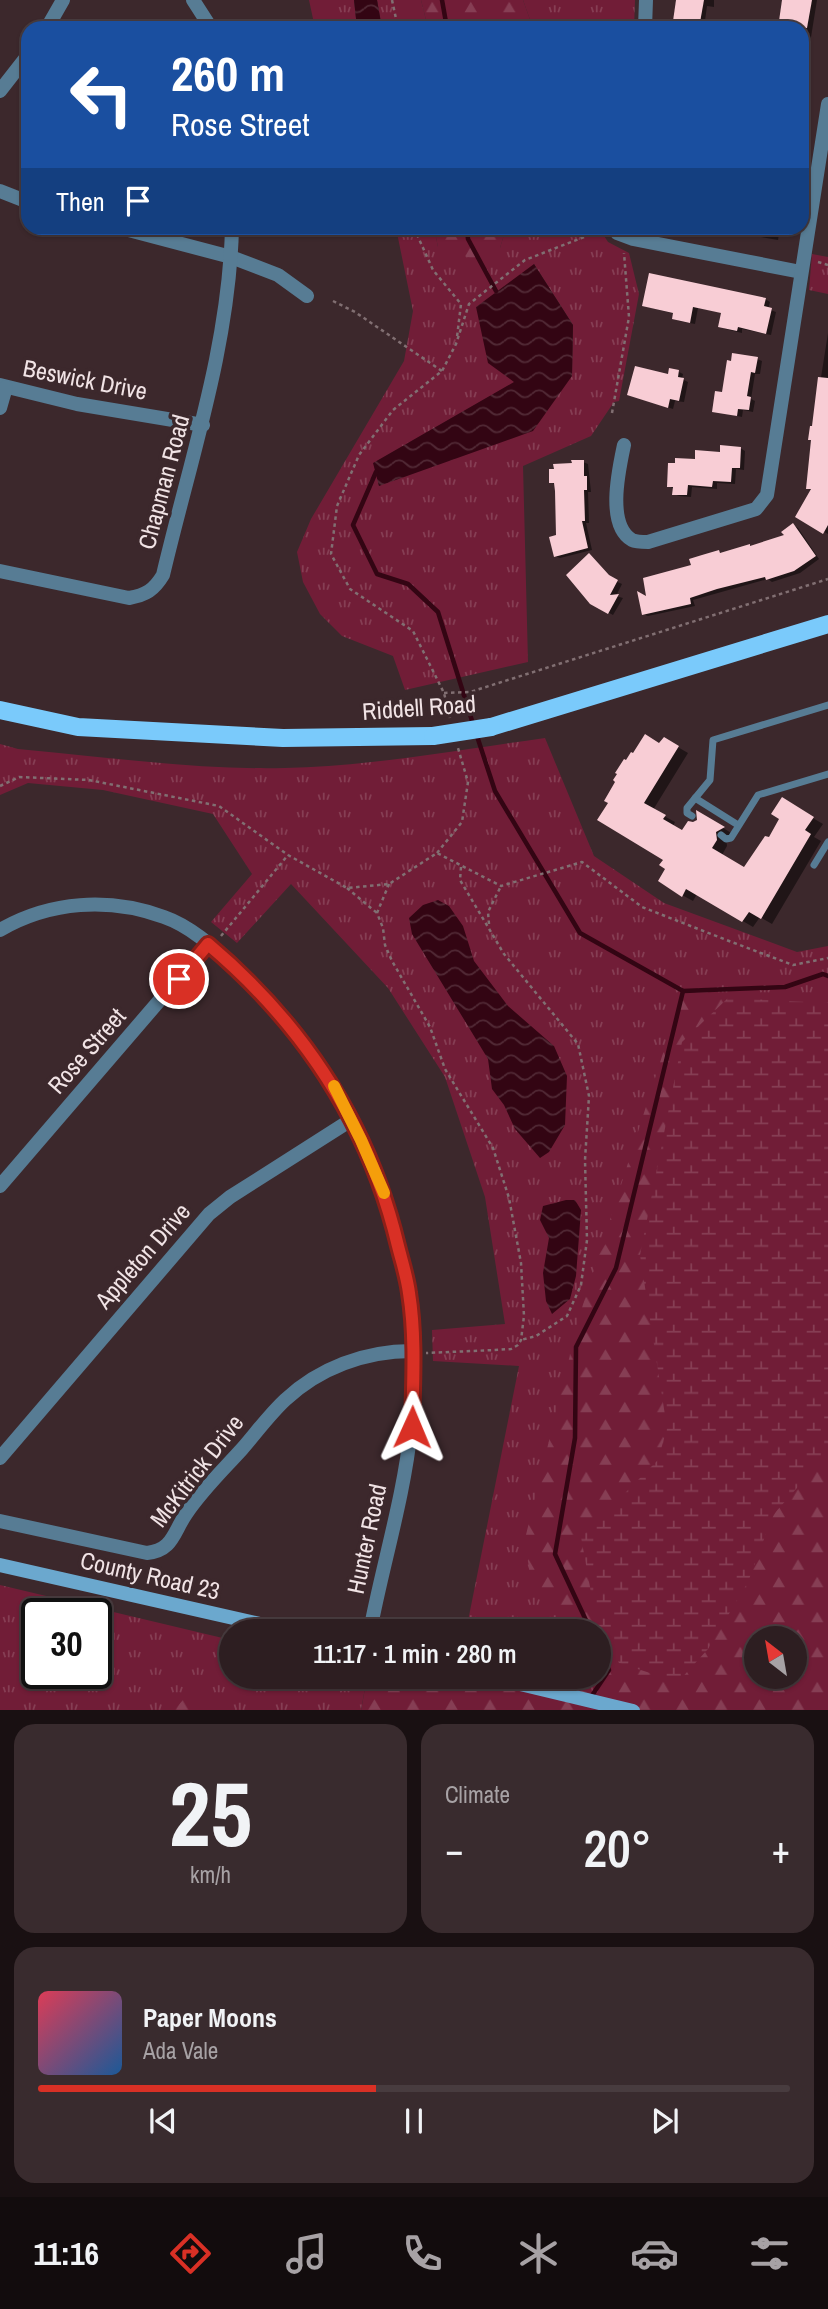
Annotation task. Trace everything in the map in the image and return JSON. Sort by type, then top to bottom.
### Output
[{"type":"main road","name":"Riddell Road","points":[[0,710],[78,727],[283,738],[433,736],[491,727],[828,624]]},
{"type":"main road","name":"County Road 23","points":[[0,1565],[237,1619]]},
{"type":"main road","points":[[543,1689],[633,1710]]},
{"type":"street","points":[[51,21],[63,0]]},
{"type":"street","points":[[193,0],[206,21]]},
{"type":"street","points":[[645,21],[646,0]]},
{"type":"street","points":[[0,91],[21,64]]},
{"type":"street","points":[[809,222],[828,104]]},
{"type":"street","points":[[0,191],[21,199]]},
{"type":"street","points":[[148,235],[231,257],[278,275],[307,296]]},
{"type":"street","name":"Chapman Road","points":[[0,571],[129,598],[143,595],[155,588],[163,575],[203,425],[216,365],[232,235]]},
{"type":"street","points":[[622,235],[801,272]]},
{"type":"street","points":[[624,445],[617,477],[618,523],[622,532],[633,541],[648,542],[756,509],[763,503],[767,495],[807,235]]},
{"type":"street","points":[[0,408],[3,386]]},
{"type":"street","name":"Beswick Drive","points":[[3,386],[77,404],[203,425]]},
{"type":"street","name":"Hunter Road","points":[[0,930],[24,918],[53,909],[85,904],[106,905],[139,910],[165,918],[214,941],[287,1021],[322,1068],[351,1120],[384,1194],[393,1223],[419,1352],[402,1487],[373,1619]]},
{"type":"street","name":"Rose Street","points":[[0,1186],[214,941]]},
{"type":"street","name":"Appleton Drive","points":[[0,1458],[209,1214],[230,1197],[351,1120]]},
{"type":"street","name":"McKitrick Drive","points":[[0,1521],[147,1553],[159,1552],[169,1545],[186,1514],[210,1484],[298,1388],[343,1363],[361,1357],[391,1351],[419,1352]]},
{"type":"lane","points":[[692,816],[687,813],[687,808],[710,780],[713,740],[828,705]]},
{"type":"lane","points":[[721,835],[726,839],[731,838],[758,795],[828,774]]},
{"type":"lane","points":[[695,798],[738,825]]},
{"type":"lane","points":[[814,865],[828,842]]},
{"type":"path","points":[[391,0],[396,21]]},
{"type":"path","points":[[417,235],[433,270],[461,304],[456,344]]},
{"type":"path","points":[[450,719],[444,694],[413,631],[350,589],[331,554],[337,506],[359,455],[393,410],[442,371],[456,344],[469,304],[525,260],[589,235]]},
{"type":"path","points":[[612,413],[629,317],[624,253]]},
{"type":"path","points":[[814,261],[828,265]]},
{"type":"path","points":[[333,301],[355,312],[442,371]]},
{"type":"path","points":[[444,694],[470,692],[828,579]]},
{"type":"path","points":[[347,888],[389,884],[437,853],[462,822],[467,782],[457,744]]},
{"type":"path","points":[[0,786],[19,777],[89,780],[219,806],[288,855],[347,888],[376,913],[388,953],[430,1027],[446,1069],[467,1109],[493,1148],[509,1198],[521,1263],[524,1316],[522,1340]]},
{"type":"path","points":[[437,853],[501,886],[582,862],[642,907],[729,941],[793,965],[828,958]]},
{"type":"path","points":[[214,941],[288,855]]},
{"type":"path","points":[[419,1352],[511,1349],[522,1340],[536,1336],[567,1316],[581,1285],[587,1240],[585,1160],[589,1096],[578,1044],[505,954],[460,880],[461,867]]},
{"type":"path","points":[[376,913],[389,884]]},
{"type":"path","points":[[489,927],[488,912],[501,886]]},
{"type":"green space","points":[[309,0],[354,0],[356,21],[314,21]]},
{"type":"green space","points":[[377,0],[421,0],[426,21],[381,21]]},
{"type":"green space","points":[[421,0],[523,0],[530,21],[426,21]]},
{"type":"green space","points":[[523,0],[635,0],[634,21],[530,21]]},
{"type":"green space","points":[[397,235],[435,235],[438,247],[500,248],[504,235],[604,235],[608,242],[629,253],[639,294],[619,401],[614,402],[591,436],[523,466],[528,662],[405,690],[393,656],[342,636],[320,614],[303,582],[297,552],[311,519],[404,361],[413,311]],"holes":[[[534,264],[573,325],[572,376],[379,486],[374,463],[515,382]]]},
{"type":"green space","points":[[435,235],[504,235],[500,248],[476,260],[438,247]]},
{"type":"green space","points":[[812,254],[828,257],[828,294],[809,290]]},
{"type":"green space","points":[[545,738],[594,856],[664,903],[797,952],[828,946],[828,1710],[598,1695],[576,1689],[611,1689],[611,1619],[468,1619],[519,1366],[433,1361],[432,1330],[505,1324],[485,1197],[445,1077],[388,988],[291,884],[237,943],[211,922],[252,874],[213,814],[103,790],[28,783],[0,795],[0,744],[18,749],[152,762],[252,768],[318,767]]},
{"type":"green space","points":[[685,984],[778,1012],[828,1015],[828,1710],[361,1710],[365,1689],[576,1689],[598,1695],[598,1689],[611,1689],[611,1619],[560,1619],[533,1585],[524,1543],[580,1314]]},
{"type":"green space","points":[[728,998],[828,1003],[828,1453],[773,1515],[748,1582],[708,1649],[678,1682],[619,1663],[611,1650],[611,1619],[596,1619],[581,1537],[658,1460],[667,1428],[640,1255],[682,1042]]},
{"type":"green space","points":[[0,1585],[55,1598],[21,1598],[21,1689],[112,1689],[112,1612],[219,1637],[219,1689],[365,1689],[361,1710],[0,1710]]},
{"type":"green space","points":[[191,1691],[208,1704],[207,1710],[174,1710]]},
{"type":"water","points":[[354,0],[377,0],[381,21],[356,21]]},
{"type":"water","points":[[534,264],[573,325],[572,376],[533,431],[379,486],[373,463],[514,382],[488,363],[476,307]]},
{"type":"water","points":[[438,900],[449,906],[463,926],[474,961],[508,1006],[554,1046],[567,1076],[565,1125],[549,1152],[540,1158],[515,1129],[504,1105],[492,1089],[488,1059],[412,934],[409,918],[423,905]]},
{"type":"water","points":[[575,1200],[581,1210],[576,1276],[570,1299],[552,1314],[546,1301],[543,1273],[549,1238],[540,1220],[543,1206]]},
{"type":"building","points":[[676,0],[704,0],[700,21],[673,21]]},
{"type":"building","points":[[782,0],[812,0],[808,21],[779,21]]},
{"type":"building","points":[[649,273],[766,298],[764,306],[772,308],[766,334],[738,327],[737,331],[718,327],[721,313],[693,307],[690,323],[672,319],[673,313],[642,306]]},
{"type":"building","points":[[732,353],[758,357],[755,373],[751,372],[747,396],[751,397],[749,410],[738,409],[737,416],[712,412],[715,391],[722,392],[727,360],[731,361]]},
{"type":"building","points":[[635,366],[668,374],[669,368],[679,370],[678,377],[684,378],[679,401],[670,399],[668,408],[627,395]]},
{"type":"building","points":[[818,377],[828,378],[828,525],[823,534],[795,517],[811,489],[806,489],[811,440],[808,440]]},
{"type":"building","points":[[720,445],[741,447],[740,468],[732,468],[731,482],[713,481],[712,487],[688,485],[687,495],[672,495],[673,487],[667,487],[668,463],[675,463],[675,458],[695,459],[695,450],[720,452]]},
{"type":"building","points":[[571,460],[584,460],[587,490],[584,490],[585,521],[582,521],[588,548],[554,557],[549,537],[556,535],[555,491],[554,483],[549,483],[549,469],[554,469],[553,464],[572,463]]},
{"type":"building","points":[[793,523],[816,556],[794,571],[766,580],[765,577],[717,589],[690,598],[691,604],[642,615],[637,591],[646,596],[643,578],[691,565],[689,559],[702,555],[750,546],[784,535],[781,532]]},
{"type":"building","points":[[589,553],[609,575],[618,580],[610,595],[619,594],[608,614],[590,604],[566,575]]},
{"type":"building","points":[[645,734],[659,743],[664,737],[679,746],[644,803],[666,815],[663,819],[682,830],[688,821],[697,820],[696,810],[725,827],[716,832],[717,840],[712,848],[744,867],[765,836],[769,837],[779,819],[771,814],[782,797],[814,817],[805,830],[811,834],[761,919],[749,912],[742,922],[686,889],[682,897],[658,881],[665,869],[659,865],[663,860],[597,820],[608,803],[604,801],[615,782],[615,773]]},
{"type":"waterway","points":[[442,0],[446,21]]},
{"type":"waterway","points":[[468,235],[496,291]]},
{"type":"waterway","points":[[376,472],[353,525],[377,574],[408,584],[438,612],[473,724]]},
{"type":"waterway","points":[[476,733],[495,791],[580,933],[683,991],[785,987],[823,974],[828,976]]},
{"type":"waterway","points":[[585,1619],[555,1554],[575,1438],[576,1347],[616,1268],[683,991]]},
{"type":"waterway","points":[[591,1697],[596,1689]]},
{"type":"slow traffic","points":[[334,1086],[384,1193]]},
{"type":"route","points":[[179,979],[208,944],[272,1003],[336,1090],[384,1194],[409,1293],[412,1328],[412,1427]]}]
